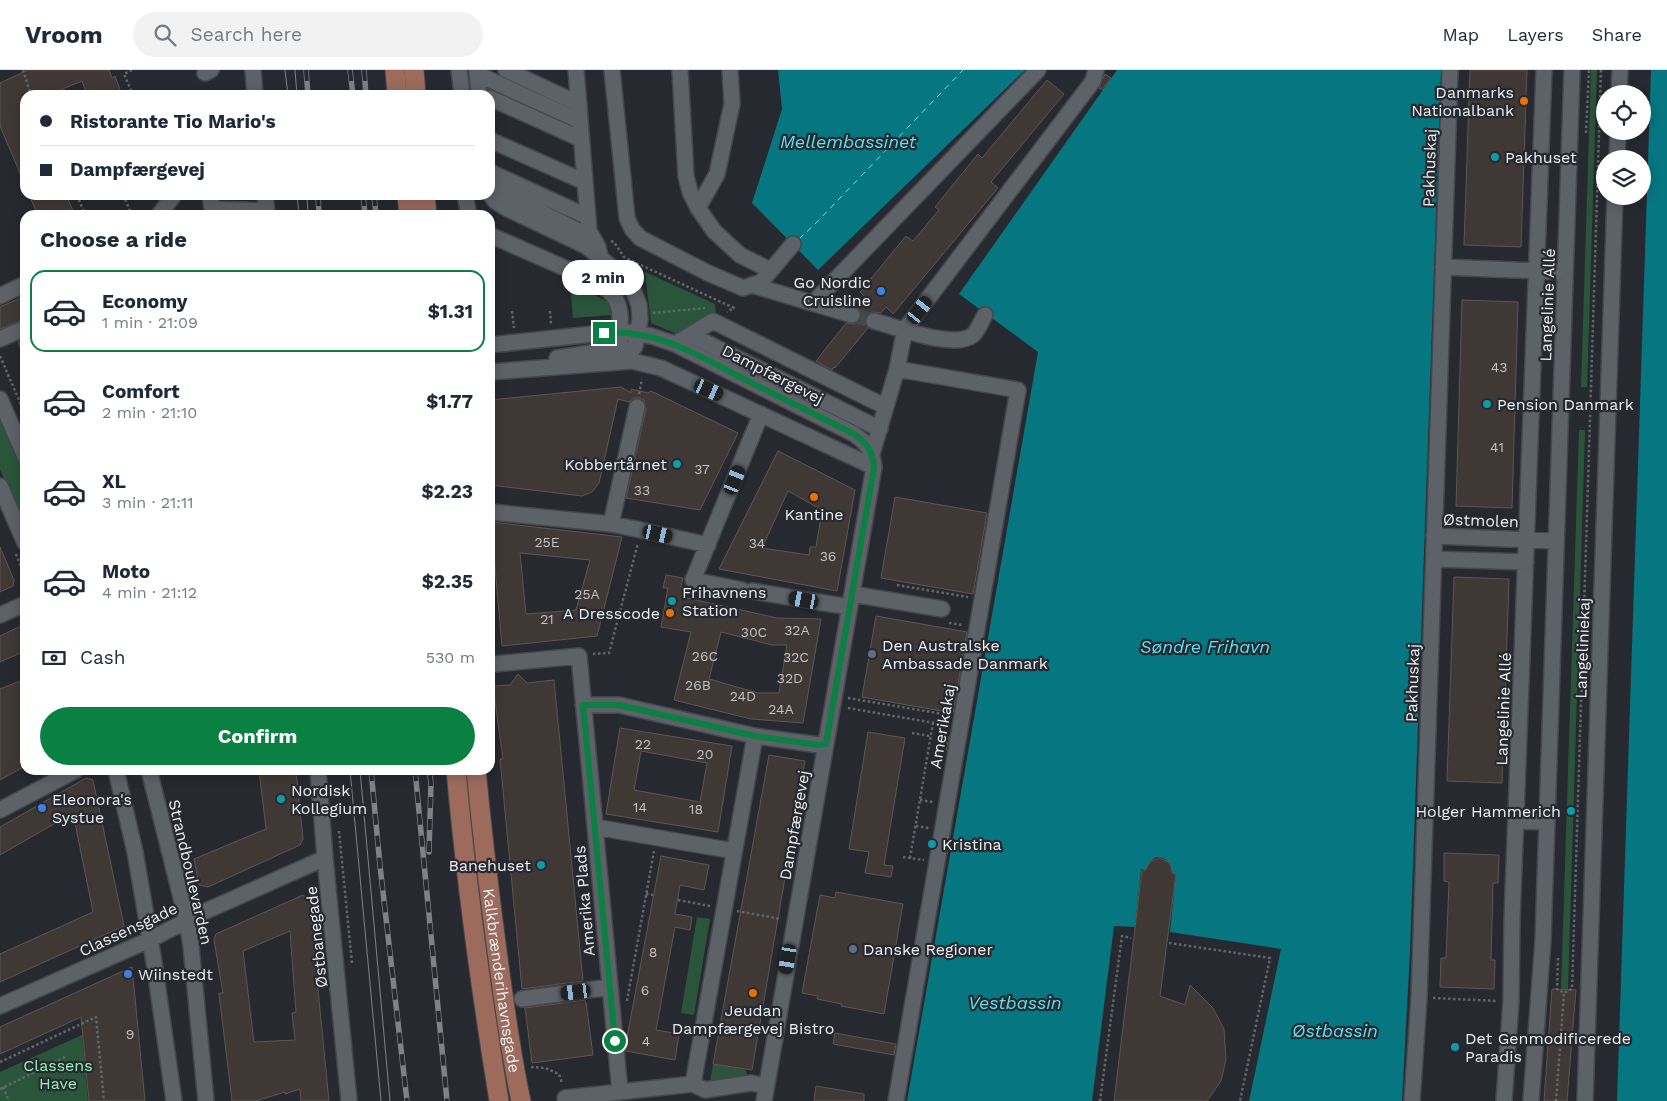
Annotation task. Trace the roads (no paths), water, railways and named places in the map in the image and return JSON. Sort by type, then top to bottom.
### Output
[{"type":"main road","points":[[395,70],[397,90]]},
{"type":"main road","points":[[414,70],[416,90]]},
{"type":"main road","name":"Kalkbrænderihavnsgade","points":[[456,775],[463,848],[479,971],[500,1101]]},
{"type":"main road","name":"Kalkbrænderihavnsgade","points":[[477,775],[485,858],[514,1066],[521,1101]]},
{"type":"street","points":[[252,70],[254,90]]},
{"type":"street","points":[[453,70],[455,90]]},
{"type":"street","points":[[459,70],[461,90]]},
{"type":"street","points":[[506,70],[580,117]]},
{"type":"street","points":[[524,70],[580,117]]},
{"type":"street","points":[[576,70],[584,178],[600,258]]},
{"type":"street","points":[[612,70],[627,218],[632,229],[640,238],[708,273],[743,288],[761,282],[793,244]]},
{"type":"street","points":[[680,70],[686,176],[690,192],[698,208],[714,231],[740,255],[770,270]]},
{"type":"street","points":[[698,208],[717,174],[732,104],[730,70]]},
{"type":"street","points":[[813,303],[1038,70]]},
{"type":"street","points":[[495,372],[528,369],[550,359],[620,356],[661,368],[761,414],[873,460],[897,369],[905,329],[1093,81],[1096,70]]},
{"type":"street","name":"Pakhuskaj","points":[[1412,1101],[1419,998],[1450,70]]},
{"type":"street","name":"Langelinie Allé","points":[[1504,1101],[1512,1001],[1512,920],[1544,70]]},
{"type":"street","name":"Langelinie Allé","points":[[1531,1101],[1543,940],[1572,70]]},
{"type":"street","points":[[1619,85],[1620,70]]},
{"type":"street","points":[[481,85],[580,117]]},
{"type":"street","points":[[495,134],[584,178]]},
{"type":"street","points":[[495,142],[584,178]]},
{"type":"street","points":[[495,175],[594,230]]},
{"type":"street","points":[[495,181],[594,230]]},
{"type":"street","points":[[495,188],[594,230]]},
{"type":"street","points":[[495,200],[508,209],[586,246],[630,282],[636,293],[640,314],[635,346],[620,356]]},
{"type":"street","name":"Langeliniekaj","points":[[1585,1101],[1615,205]]},
{"type":"street","points":[[495,237],[607,289],[619,304],[620,356]]},
{"type":"street","points":[[1443,267],[1565,272]]},
{"type":"street","points":[[752,285],[852,315]]},
{"type":"street","points":[[0,296],[20,286]]},
{"type":"street","points":[[675,344],[691,335],[714,312],[886,407]]},
{"type":"street","points":[[874,321],[940,340],[958,341],[973,334],[985,315]]},
{"type":"street","points":[[0,339],[20,330]]},
{"type":"street","name":"Dampfærgevej","points":[[495,344],[620,331],[637,333],[675,344],[854,434],[865,442],[873,460],[851,600],[764,1101]]},
{"type":"street","points":[[691,335],[880,429]]},
{"type":"street","name":"Amerikakaj","points":[[896,1101],[1018,390],[897,369]]},
{"type":"street","points":[[0,399],[20,436]]},
{"type":"street","points":[[612,524],[636,407]]},
{"type":"street","points":[[761,414],[693,580],[747,590],[942,609]]},
{"type":"street","points":[[0,486],[20,532]]},
{"type":"street","points":[[495,512],[612,524],[708,545]]},
{"type":"street","name":"Østmolen","points":[[1434,536],[1527,539]]},
{"type":"street","points":[[1527,539],[1556,541]]},
{"type":"street","points":[[1434,560],[1526,562]]},
{"type":"street","points":[[0,615],[20,606]]},
{"type":"street","name":"Amerika Plads","points":[[495,664],[579,656],[620,1092]]},
{"type":"street","points":[[583,705],[619,705],[755,736],[818,745],[826,744]]},
{"type":"street","points":[[693,1084],[755,736]]},
{"type":"street","points":[[0,810],[66,775]]},
{"type":"street","points":[[117,775],[136,852],[174,1101]]},
{"type":"street","name":"Strandboulevarden","points":[[149,775],[187,921],[206,1101]]},
{"type":"street","name":"Østbanegade","points":[[318,775],[350,1101]]},
{"type":"street","points":[[1516,821],[1547,822]]},
{"type":"street","name":"Amerika Plads","points":[[595,827],[734,851]]},
{"type":"street","name":"Classensgade","points":[[0,1006],[150,940],[187,921],[325,858]]},
{"type":"street","points":[[522,998],[610,987]]},
{"type":"street","points":[[1512,1001],[1539,1002]]},
{"type":"street","points":[[566,1099],[693,1084],[705,1090],[751,1082],[766,1086]]},
{"type":"water","name":"Mellembassinet","points":[[778,70],[1025,70],[818,270],[752,203],[782,109]]},
{"type":"water","name":"Søndre Frihavn","points":[[1117,70],[1441,70],[1410,952],[1402,1101],[1249,1101],[1281,949],[1170,932],[1176,874],[1172,873],[1168,862],[1160,857],[1152,860],[1147,870],[1141,869],[1135,927],[1114,926],[1092,1101],[907,1101],[1038,352],[959,294]]},
{"type":"water","points":[[1651,70],[1667,70],[1667,1101],[1617,1101],[1647,205],[1651,205],[1651,150],[1648,150],[1649,140],[1651,140]]},
{"type":"tunnel","points":[[852,315],[874,321]]},
{"type":"tram line","points":[[285,70],[287,90]]},
{"type":"tram line","points":[[295,70],[297,90]]},
{"type":"tram line","points":[[298,200],[298,210]]},
{"type":"tram line","points":[[307,200],[308,210]]},
{"type":"tram line","points":[[350,775],[381,1101]]},
{"type":"tram line","points":[[360,775],[390,1101]]},
{"type":"railway","points":[[306,70],[308,90]]},
{"type":"railway","points":[[350,70],[352,90]]},
{"type":"railway","points":[[364,70],[366,90]]},
{"type":"railway","points":[[318,200],[319,210]]},
{"type":"railway","points":[[364,200],[364,210]]},
{"type":"railway","points":[[374,200],[376,210]]},
{"type":"railway","points":[[371,775],[407,1101]]},
{"type":"railway","points":[[415,775],[447,1101]]},
{"type":"railway","points":[[429,852],[430,775]]},
{"type":"place","name":"Danmarks Nationalbank","points":[[1524,101]]},
{"type":"place","name":"Pakhuset","points":[[1495,157]]},
{"type":"place","name":"Go Nordic Cruisline","points":[[881,291]]},
{"type":"place","name":"Pension Danmark","points":[[1487,404]]},
{"type":"place","name":"Kobbertårnet","points":[[677,464]]},
{"type":"place","name":"Kantine","points":[[814,497]]},
{"type":"place","name":"Frihavnens Station","points":[[672,601]]},
{"type":"place","name":"A Dresscode","points":[[670,613]]},
{"type":"place","name":"Den Australske Ambassade Danmark","points":[[872,654]]},
{"type":"place","name":"Nordisk Kollegium","points":[[281,799]]},
{"type":"place","name":"Eleonora's Systue","points":[[42,808]]},
{"type":"place","name":"Holger Hammerich","points":[[1571,811]]},
{"type":"place","name":"Kristina","points":[[932,844]]},
{"type":"place","name":"Banehuset","points":[[541,865]]},
{"type":"place","name":"Danske Regioner","points":[[853,949]]},
{"type":"place","name":"Wiinstedt","points":[[128,974]]},
{"type":"place","name":"Jeudan Dampfærgevej Bistro","points":[[753,993]]},
{"type":"place","name":"Det Genmodificerede Paradis","points":[[1455,1047]]},
{"type":"water label","name":"Vestbassin","points":[[1015,1003]]},
{"type":"water label","name":"Østbassin","points":[[1335,1031]]},
{"type":"park label","name":"Classens Have","points":[[58,1074]]}]
